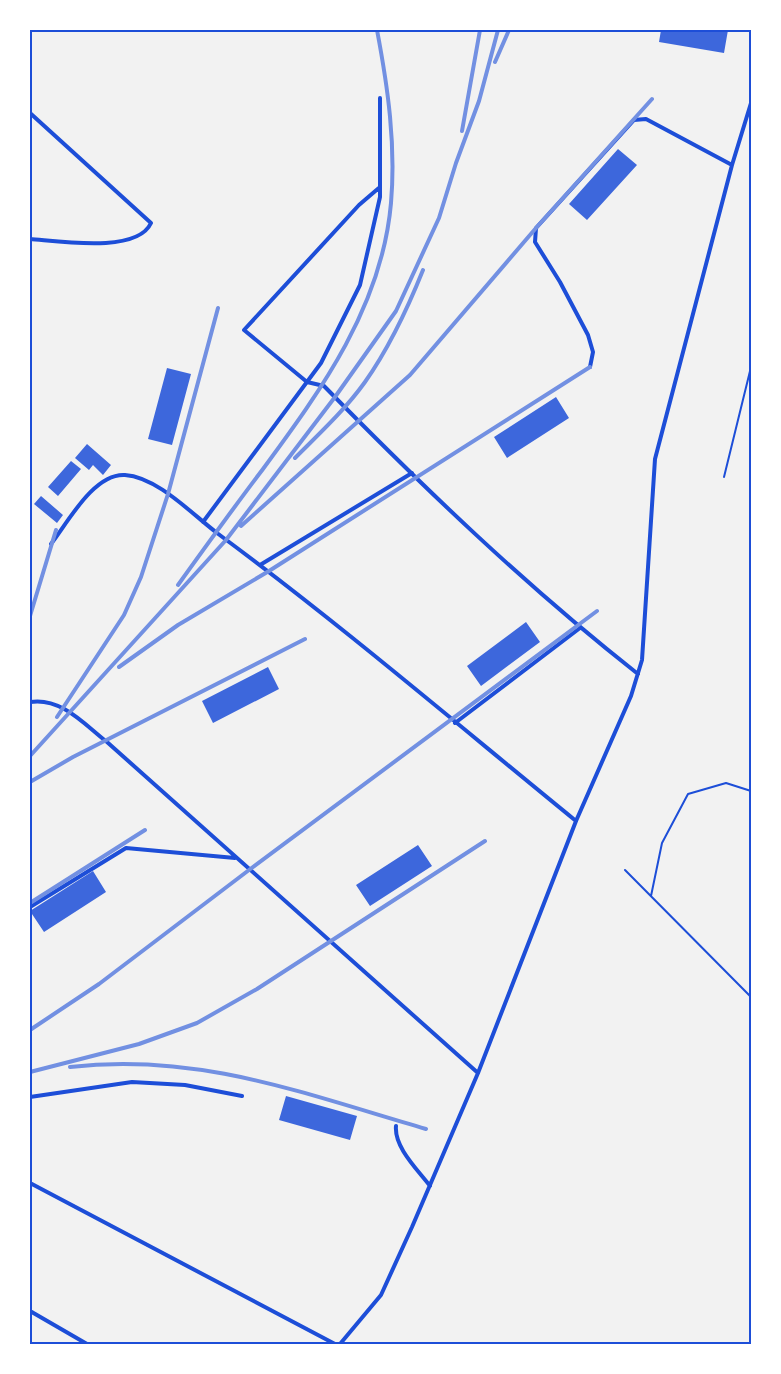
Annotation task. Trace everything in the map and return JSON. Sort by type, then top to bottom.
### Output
[{"type":"lane","points":[[203,522],[321,363],[360,285],[380,197],[380,98]]},
{"type":"lane","points":[[340,1344],[381,1295],[430,1186],[478,1072],[576,822],[631,696],[642,660],[655,459],[732,165],[751,103]]},
{"type":"lane","points":[[30,113],[151,223],[141,234],[109,243],[30,239]]},
{"type":"lane","points":[[590,367],[593,352],[588,335],[560,282],[535,242],[536,228],[634,120],[646,119],[732,165]]},
{"type":"lane","points":[[380,187],[359,205],[244,330],[307,382],[324,386],[412,473],[580,628],[638,674]]},
{"type":"lane","points":[[260,565],[412,473]]},
{"type":"lane","points":[[51,544],[94,488],[101,482],[118,475],[137,478],[159,488],[260,565],[576,822]]},
{"type":"lane","points":[[455,722],[580,628]]},
{"type":"lane","points":[[30,702],[46,701],[70,712],[478,1072]]},
{"type":"lane","points":[[30,907],[126,848],[235,858]]},
{"type":"lane","points":[[30,1097],[132,1082],[185,1085],[242,1096]]},
{"type":"lane","points":[[396,1126],[395,1134],[400,1145],[430,1186]]},
{"type":"lane","points":[[30,1183],[335,1344]]},
{"type":"lane","points":[[30,1311],[86,1344]]},
{"type":"path","points":[[724,477],[751,367]]},
{"type":"path","points":[[651,896],[662,843],[688,794],[726,783],[751,791]]},
{"type":"path","points":[[625,870],[751,997]]},
{"type":"building","points":[[661,30],[728,30],[724,53],[659,42]]},
{"type":"building","points":[[618,149],[637,165],[587,220],[569,204]]},
{"type":"building","points":[[167,368],[191,374],[172,445],[148,439]]},
{"type":"building","points":[[556,397],[569,418],[507,458],[494,437]]},
{"type":"building","points":[[87,444],[111,465],[103,475],[93,465],[89,470],[75,458]]},
{"type":"building","points":[[71,461],[81,469],[58,496],[48,487]]},
{"type":"building","points":[[41,496],[63,515],[57,523],[34,504]]},
{"type":"building","points":[[526,622],[540,642],[481,686],[467,666]]},
{"type":"building","points":[[268,667],[279,689],[213,723],[202,701]]},
{"type":"building","points":[[418,845],[432,866],[370,906],[356,885]]},
{"type":"building","points":[[93,871],[106,892],[44,932],[30,911]]},
{"type":"building","points":[[286,1096],[357,1116],[350,1140],[279,1120]]},
{"type":"railway","points":[[178,585],[285,439],[327,377],[346,345],[376,277],[385,241],[391,203],[392,181],[392,138],[388,95],[377,30]]},
{"type":"railway","points":[[462,131],[480,30]]},
{"type":"railway","points":[[30,756],[226,540],[335,397],[396,311],[439,218],[456,163],[479,101],[498,30]]},
{"type":"railway","points":[[495,62],[509,30]]},
{"type":"railway","points":[[241,526],[410,375],[536,228],[652,99]]},
{"type":"railway","points":[[295,458],[340,412],[365,382],[397,328],[423,270]]},
{"type":"railway","points":[[57,717],[124,615],[141,577],[168,494],[218,308]]},
{"type":"railway","points":[[119,667],[178,625],[269,571],[590,367]]},
{"type":"railway","points":[[30,616],[56,530]]},
{"type":"railway","points":[[30,1030],[99,984],[597,611]]},
{"type":"railway","points":[[30,782],[73,757],[305,639]]},
{"type":"railway","points":[[30,903],[145,830]]},
{"type":"railway","points":[[30,1072],[139,1044],[197,1023],[257,989],[485,841]]},
{"type":"railway","points":[[70,1067],[117,1064],[163,1065],[207,1071],[251,1079],[294,1090],[426,1129]]}]
